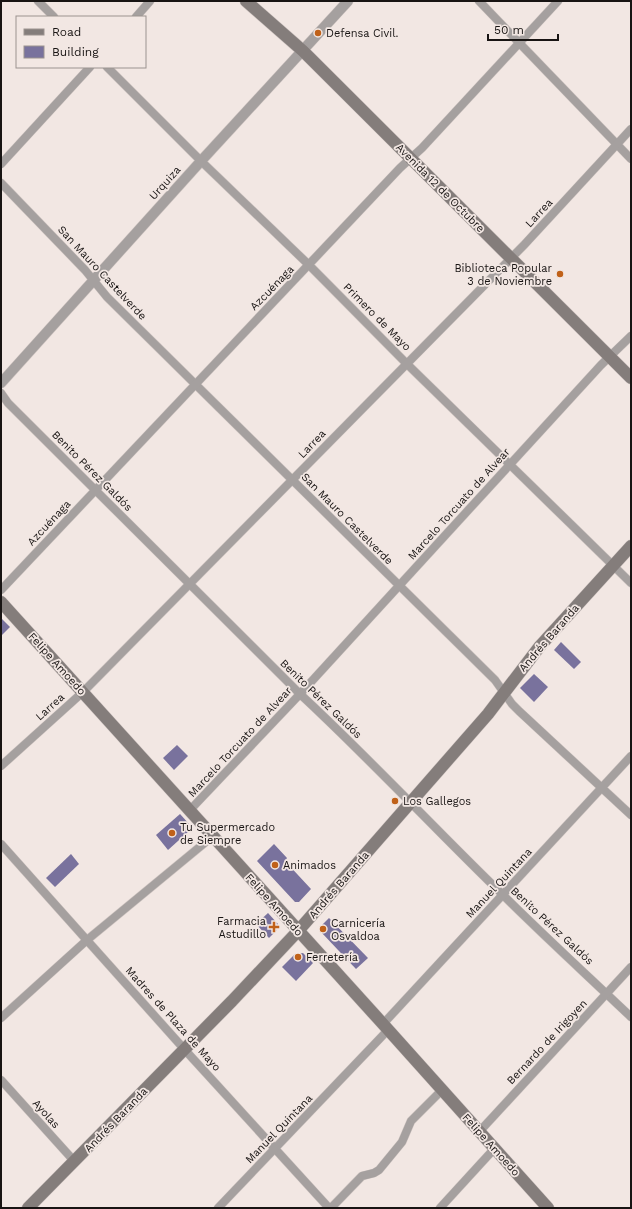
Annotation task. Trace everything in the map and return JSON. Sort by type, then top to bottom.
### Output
[{"type":"main road","name":"Avenida 12 de Octubre","points":[[246,1],[303,51],[631,378]]},
{"type":"main road","name":"Andrés Baranda","points":[[28,1208],[185,1050],[298,931],[488,714],[540,646],[631,546]]},
{"type":"main road","name":"Felipe Amoedo","points":[[1,602],[548,1208]]},
{"type":"street","points":[[38,1],[53,16]]},
{"type":"street","points":[[137,16],[150,1]]},
{"type":"street","name":"Urquiza","points":[[1,384],[201,161],[348,1]]},
{"type":"street","points":[[479,1],[631,159]]},
{"type":"street","name":"Azcuénaga","points":[[1,590],[194,384],[410,158],[422,148],[558,1]]},
{"type":"street","points":[[1,164],[89,68]]},
{"type":"street","name":"Primero de Mayo","points":[[108,68],[631,583]]},
{"type":"street","name":"Larrea","points":[[1,766],[83,692],[511,258],[631,129]]},
{"type":"street","name":"San Mauro Castelverde","points":[[1,183],[85,270],[106,298],[495,680],[519,711],[631,815]]},
{"type":"street","name":"Marcelo Torcuato de Alvear","points":[[190,810],[300,694],[601,365],[631,336]]},
{"type":"street","name":"Benito Pérez Galdós","points":[[1,393],[8,403],[96,489],[300,694],[347,738],[410,803],[503,895],[631,1017]]},
{"type":"street","name":"Manuel Quintana","points":[[218,1208],[386,1027],[503,895],[631,756]]},
{"type":"street","points":[[1,1018],[87,940],[213,836]]},
{"type":"street","name":"Madres de Plaza de Mayo","points":[[1,844],[185,1050],[330,1208]]},
{"type":"street","name":"Bernardo de Irigoyen","points":[[479,1132],[631,967]]},
{"type":"street","name":"Ayolas","points":[[1,1080],[75,1162]]},
{"type":"street","points":[[330,1208],[362,1176],[379,1170],[402,1142],[411,1122],[442,1090]]},
{"type":"street","points":[[440,1208],[494,1149]]},
{"type":"building","points":[[1,618],[10,627],[1,636]]},
{"type":"building","points":[[561,642],[581,662],[574,669],[554,650]]},
{"type":"building","points":[[534,674],[548,687],[534,702],[520,688]]},
{"type":"building","points":[[177,745],[188,756],[174,770],[163,758]]},
{"type":"building","name":"Tu Supermercado de Siempre","points":[[180,814],[190,825],[188,832],[168,850],[156,835]]},
{"type":"building","points":[[274,844],[287,858],[285,861],[311,889],[299,902],[295,902],[257,861]]},
{"type":"building","points":[[71,854],[79,864],[55,887],[46,878]]},
{"type":"building","points":[[268,913],[278,924],[277,930],[269,938],[256,924]]},
{"type":"building","points":[[329,918],[368,958],[356,969],[321,932],[321,926]]},
{"type":"building","points":[[303,953],[313,963],[296,981],[282,967],[295,954]]},
{"type":"place","name":"Defensa Civil.","points":[[318,33]]},
{"type":"place","name":"Biblioteca Popular 3 de Noviembre","points":[[560,274]]},
{"type":"place","name":"Los Gallegos","points":[[395,801]]},
{"type":"place","name":"Tu Supermercado de Siempre","points":[[172,833]]},
{"type":"place","name":"Animados","points":[[275,865]]},
{"type":"place","name":"Farmacia Astudillo","points":[[274,927]]},
{"type":"place","name":"Carnicería Osvaldoa","points":[[323,929]]},
{"type":"place","name":"Ferretería","points":[[298,957]]}]
